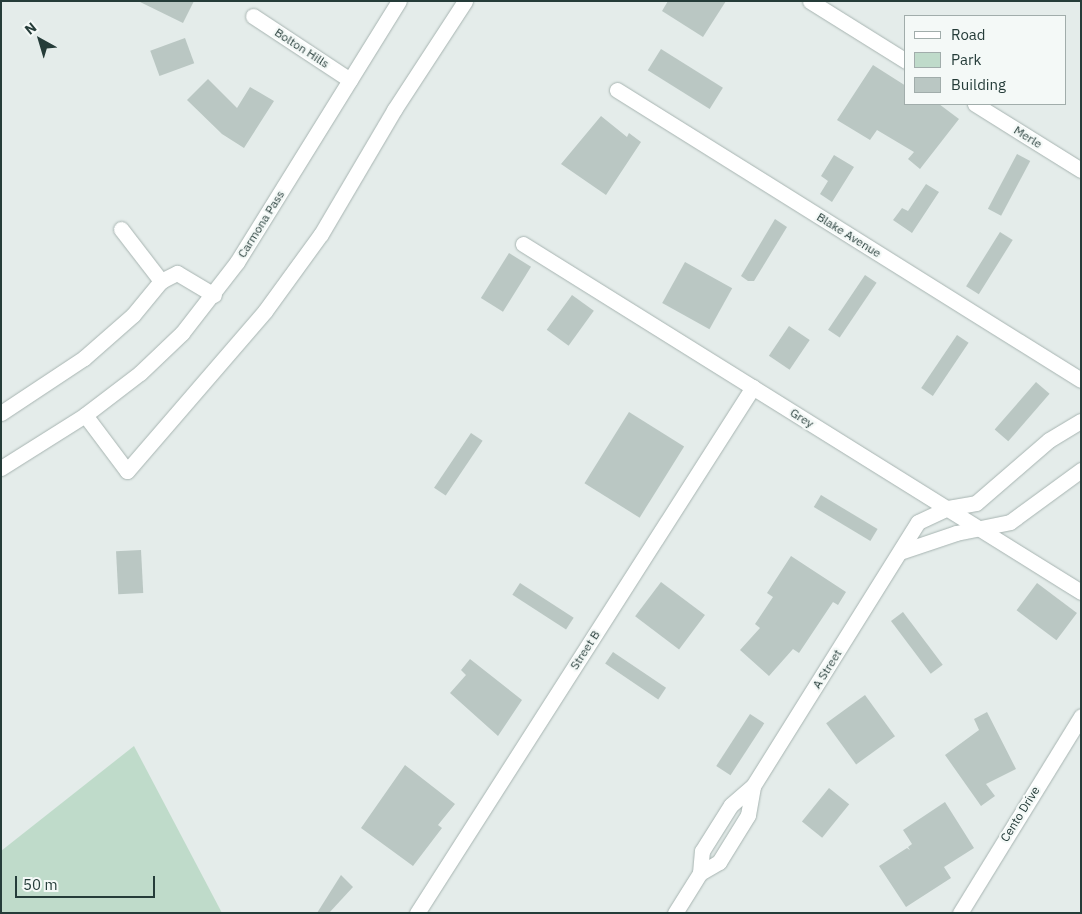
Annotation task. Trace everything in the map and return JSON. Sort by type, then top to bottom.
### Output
[{"type":"street","name":"Carmona Pass","points":[[1,468],[85,415],[147,366],[182,333],[214,295],[399,1]]},
{"type":"street","points":[[85,415],[127,471],[265,311],[321,234],[394,110],[465,1]]},
{"type":"street","points":[[810,1],[904,60]]},
{"type":"street","name":"Bolton Hills","points":[[253,16],[350,80]]},
{"type":"street","name":"Blake Avenue","points":[[617,90],[1081,380]]},
{"type":"street","name":"Merle","points":[[977,105],[1081,170]]},
{"type":"street","points":[[121,229],[161,281]]},
{"type":"street","name":"Grey","points":[[523,244],[1081,592]]},
{"type":"street","points":[[1,412],[84,358],[133,315],[161,281],[177,272],[214,295]]},
{"type":"street","name":"Street B","points":[[417,913],[753,387]]},
{"type":"street","name":"A Street","points":[[675,913],[700,873],[719,862],[748,815],[753,786],[918,522],[948,508],[976,503],[1049,440],[1081,420]]},
{"type":"street","points":[[900,552],[956,533],[983,530],[1010,522],[1081,470]]},
{"type":"street","name":"Cento Drive","points":[[960,913],[1081,716]]},
{"type":"green space","points":[[134,746],[222,913],[1,913],[1,851]]},
{"type":"building","points":[[138,1],[194,1],[183,23]]},
{"type":"building","points":[[668,1],[726,1],[703,37],[662,11]]},
{"type":"building","points":[[185,38],[194,63],[159,76],[150,51]]},
{"type":"building","points":[[661,49],[723,88],[710,109],[648,70]]},
{"type":"building","points":[[873,65],[904,85],[904,105],[940,105],[959,119],[920,169],[908,159],[914,152],[877,130],[870,140],[837,120]]},
{"type":"building","points":[[208,79],[237,108],[250,87],[274,101],[244,148],[222,134],[187,100]]},
{"type":"building","points":[[601,116],[627,137],[629,133],[641,142],[606,195],[561,164]]},
{"type":"building","points":[[1017,154],[1030,161],[1001,216],[988,209]]},
{"type":"building","points":[[834,155],[854,167],[832,202],[820,194],[828,181],[821,176]]},
{"type":"building","points":[[926,184],[939,192],[912,233],[893,220],[902,208],[908,211]]},
{"type":"building","points":[[775,219],[787,227],[754,281],[748,281],[741,276]]},
{"type":"building","points":[[1000,232],[1013,240],[979,294],[966,286]]},
{"type":"building","points":[[509,253],[531,267],[503,312],[481,298]]},
{"type":"building","points":[[685,262],[732,288],[709,329],[662,303]]},
{"type":"building","points":[[865,275],[877,283],[840,338],[828,330]]},
{"type":"building","points":[[572,295],[594,311],[569,346],[547,330]]},
{"type":"building","points":[[789,326],[810,340],[790,370],[769,356]]},
{"type":"building","points":[[957,335],[969,343],[933,396],[921,388]]},
{"type":"building","points":[[1036,382],[1050,394],[1008,441],[995,430]]},
{"type":"building","points":[[629,412],[684,446],[640,518],[584,483]]},
{"type":"building","points":[[471,433],[483,441],[446,496],[434,488]]},
{"type":"building","points":[[821,495],[878,529],[870,541],[814,507]]},
{"type":"building","points":[[141,550],[143,593],[118,594],[116,551]]},
{"type":"building","points":[[791,556],[846,592],[838,605],[833,602],[799,653],[793,649],[769,676],[740,650],[760,628],[755,624],[773,597],[767,593]]},
{"type":"building","points":[[661,582],[705,615],[679,649],[635,616]]},
{"type":"building","points":[[520,583],[574,618],[566,630],[512,595]]},
{"type":"building","points":[[1037,583],[1077,613],[1056,640],[1017,610]]},
{"type":"building","points":[[903,612],[943,665],[931,674],[891,621]]},
{"type":"building","points":[[613,652],[666,688],[658,699],[605,664]]},
{"type":"building","points":[[470,659],[522,700],[498,736],[450,693],[466,675],[461,670]]},
{"type":"building","points":[[865,695],[895,736],[856,764],[826,723]]},
{"type":"building","points":[[987,712],[1016,769],[986,784],[995,796],[981,806],[945,755],[979,730],[974,719]]},
{"type":"building","points":[[750,714],[764,723],[730,775],[716,766]]},
{"type":"building","points":[[405,765],[455,804],[438,825],[442,828],[413,866],[361,828]]},
{"type":"building","points":[[829,788],[849,804],[822,838],[802,821]]},
{"type":"building","points":[[945,802],[974,848],[944,867],[951,878],[906,907],[879,866],[907,848],[910,850],[908,847],[912,844],[903,830]]},
{"type":"building","points":[[341,875],[353,887],[329,913],[317,913]]}]
